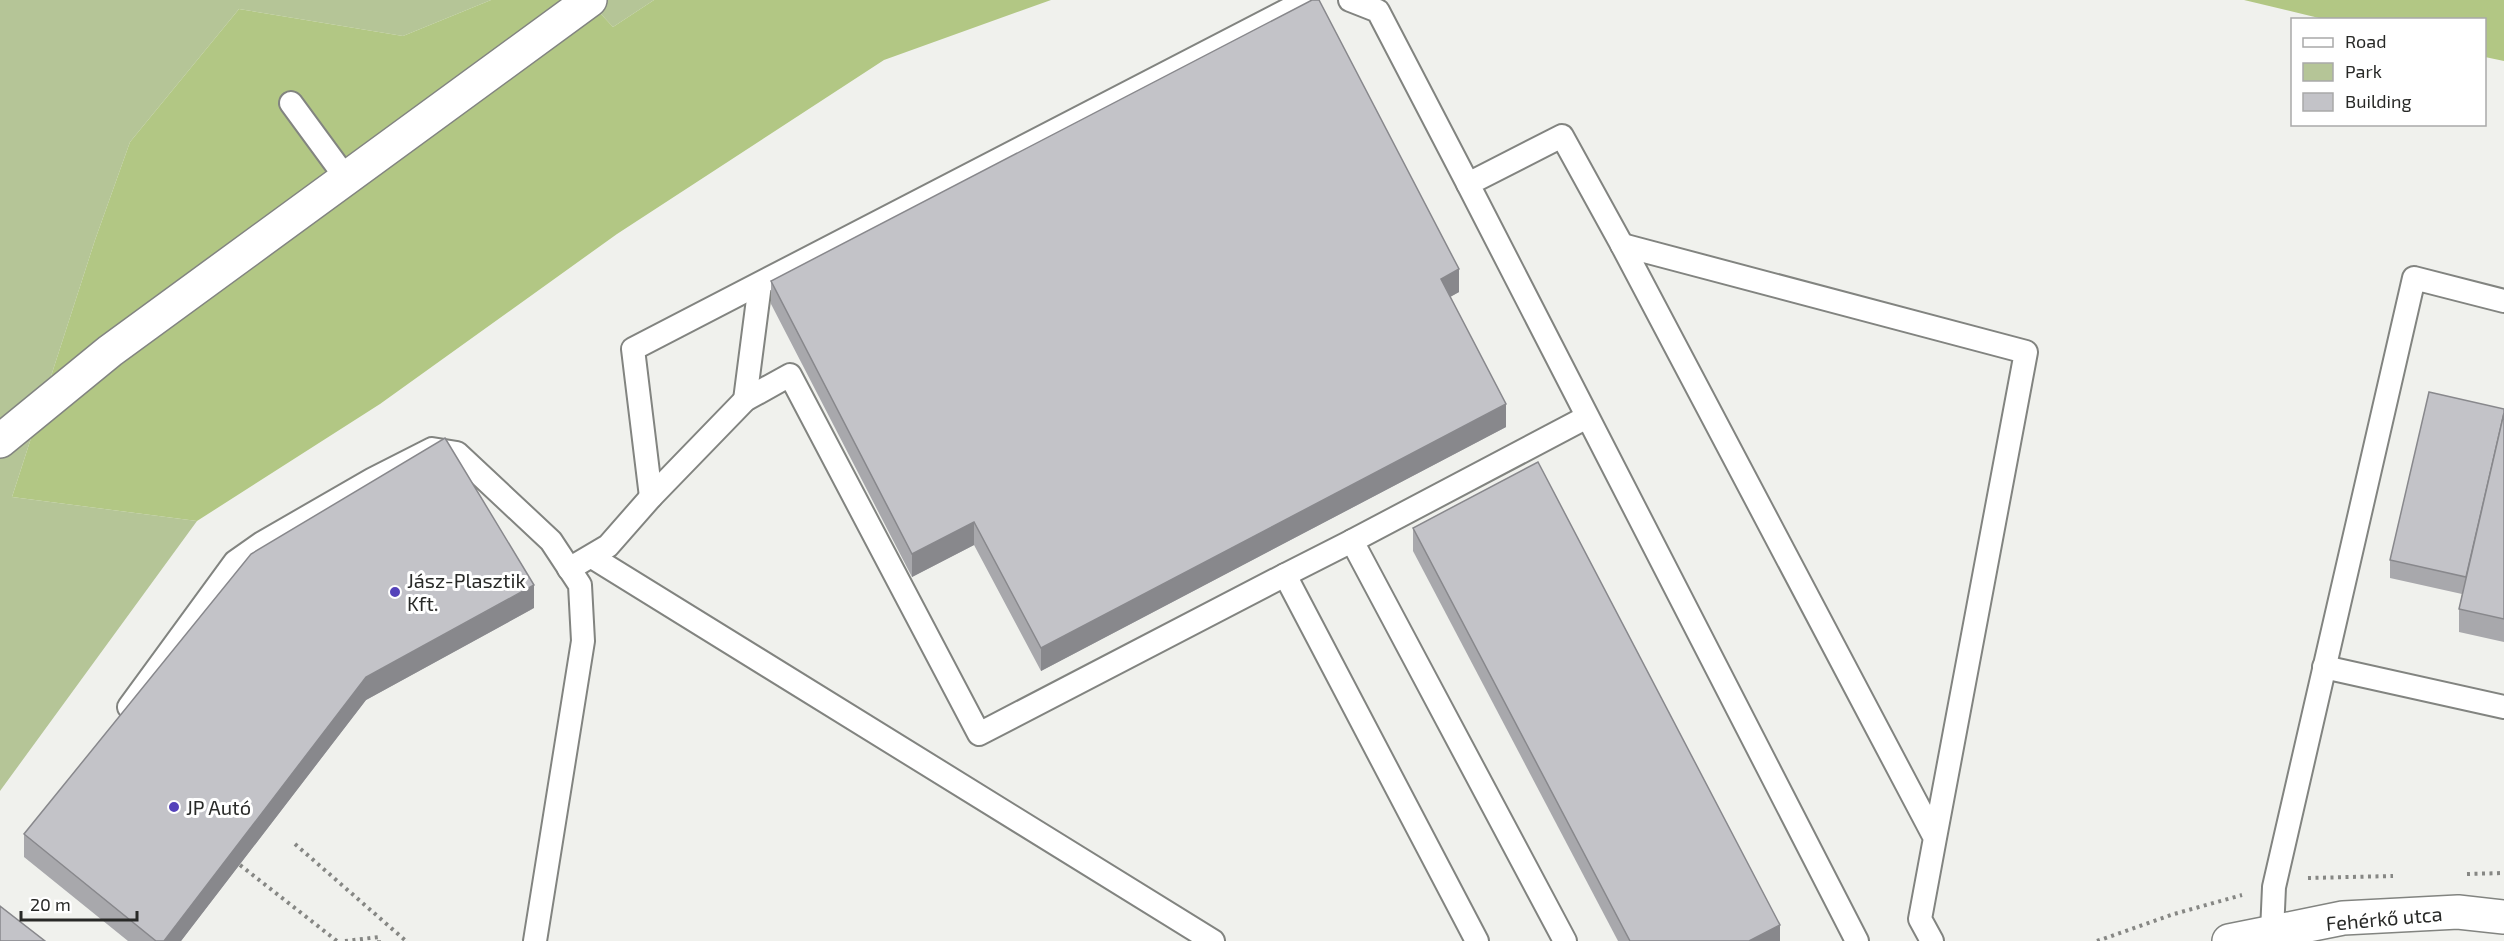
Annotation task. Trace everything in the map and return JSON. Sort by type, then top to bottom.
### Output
[{"type":"main road","points":[[0,441],[110,351],[590,0]]},
{"type":"main road","name":"Fehérkő utca","points":[[2229,941],[2272,932],[2305,933],[2343,918],[2458,912],[2504,917]]},
{"type":"lane","points":[[651,497],[633,349],[1306,0]]},
{"type":"lane","points":[[1350,0],[1378,11],[1857,941]]},
{"type":"lane","points":[[291,103],[346,178]]},
{"type":"lane","points":[[1468,184],[1562,136],[1622,245],[1935,838]]},
{"type":"lane","points":[[1622,245],[2026,352],[1920,919],[1912,941]]},
{"type":"lane","points":[[2272,932],[2274,887],[2414,278],[2504,301]]},
{"type":"lane","points":[[745,400],[760,284]]},
{"type":"lane","points":[[569,569],[608,546],[651,497],[745,400],[790,375],[979,734],[1587,417]]},
{"type":"lane","points":[[118,722],[235,562],[262,543],[363,485],[432,449],[457,453],[551,541],[580,585],[583,641],[535,941]]},
{"type":"lane","points":[[1352,541],[1565,941]]},
{"type":"lane","points":[[592,556],[1213,941]]},
{"type":"lane","points":[[1285,575],[1477,941]]},
{"type":"lane","points":[[2324,667],[2504,707]]},
{"type":"lane","points":[[1920,919],[1932,941]]},
{"type":"path","points":[[295,844],[406,941]]},
{"type":"path","points":[[240,865],[337,941]]},
{"type":"path","points":[[345,941],[379,937],[379,941]]},
{"type":"green space","points":[[0,0],[491,0],[403,36],[239,9],[130,142],[95,240],[12,497],[197,521],[0,791]]},
{"type":"green space","points":[[491,0],[588,0],[613,27],[654,0],[1051,0],[884,60],[617,234],[380,404],[197,521],[12,497],[95,240],[130,142],[239,9],[403,36]]},
{"type":"green space","points":[[588,0],[654,0],[613,27]]},
{"type":"green space","points":[[2244,0],[2504,0],[2504,61],[2486,57],[2486,18],[2319,18]]},
{"type":"building","points":[[1312,0],[1319,0],[1459,269],[1441,279],[1506,404],[1041,648],[974,522],[912,554],[771,281]]},
{"type":"building","points":[[2429,392],[2504,409],[2466,577],[2390,560]]},
{"type":"building","points":[[2504,413],[2504,619],[2459,609]]},
{"type":"building","points":[[445,438],[534,585],[366,677],[164,941],[156,941],[24,834],[251,554]]},
{"type":"building","points":[[1538,462],[1780,925],[1749,941],[1630,941],[1413,528]]},
{"type":"building","points":[[0,906],[45,941],[0,941]]},
{"type":"place","name":"Jász-Plasztik Kft.","points":[[395,592]]},
{"type":"place","name":"JP Autó","points":[[174,807]]}]
